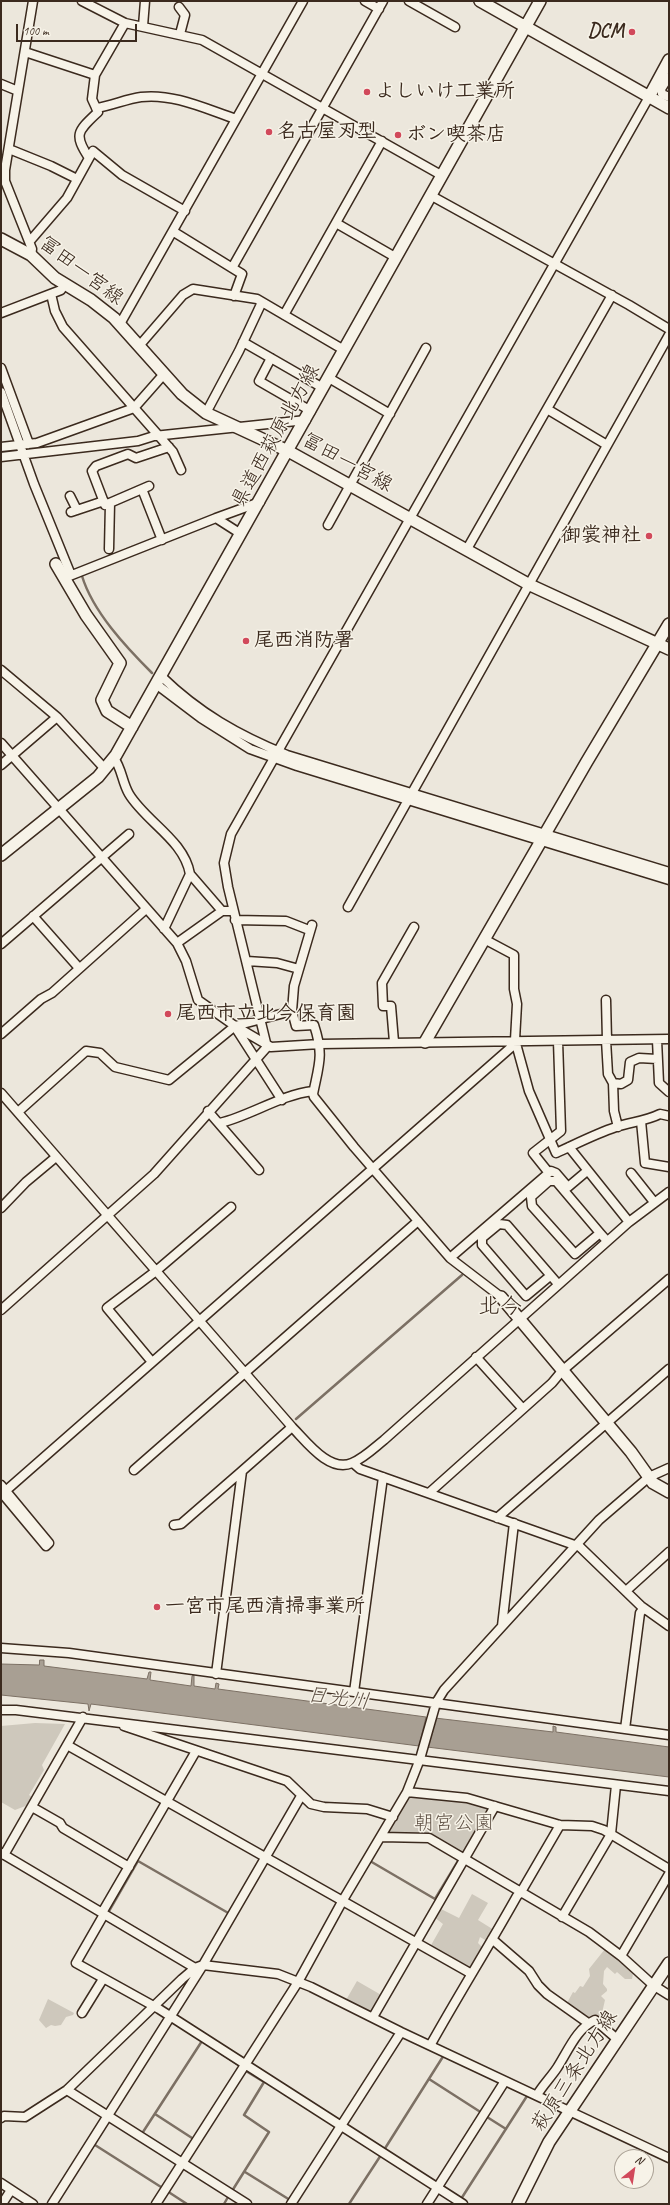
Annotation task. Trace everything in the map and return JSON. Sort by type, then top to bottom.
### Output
[{"type":"main road","points":[[480,1],[669,108]]},
{"type":"main road","name":"県道西萩原北方線","points":[[1,854],[98,776],[114,758],[260,502],[430,195],[540,1]]},
{"type":"main road","points":[[649,97],[669,60]]},
{"type":"main road","name":"冨田一宮線","points":[[1,239],[32,255],[64,285],[91,300],[120,324],[182,394],[206,413],[288,451],[530,585],[669,649]]},
{"type":"main road","points":[[56,564],[68,577],[86,615],[120,663],[102,700],[106,711],[132,727]]},
{"type":"main road","points":[[425,1042],[669,624]]},
{"type":"main road","points":[[501,1297],[631,1452],[653,1484],[669,1492]]},
{"type":"main road","name":"萩原三条北方線","points":[[518,2204],[540,2158],[617,2039],[669,1963]]},
{"type":"street","points":[[32,255],[30,242],[5,181],[5,170],[33,1]]},
{"type":"street","points":[[82,1],[125,23],[202,40],[324,107],[442,175]]},
{"type":"street","points":[[143,26],[145,1]]},
{"type":"street","points":[[120,324],[174,232],[303,1]]},
{"type":"street","points":[[365,1],[379,9]]},
{"type":"street","points":[[232,268],[383,1]]},
{"type":"street","points":[[409,1],[455,27]]},
{"type":"street","points":[[179,7],[185,15],[180,34]]},
{"type":"street","points":[[89,158],[78,143],[79,133],[98,112],[92,99],[95,75],[125,23]]},
{"type":"street","points":[[25,52],[95,75]]},
{"type":"street","points":[[668,78],[661,89],[662,94],[669,98]]},
{"type":"street","points":[[1,84],[18,91]]},
{"type":"street","points":[[96,108],[141,97],[173,98],[236,119]]},
{"type":"street","points":[[267,1046],[262,1019],[235,920],[224,863],[231,834],[649,97]]},
{"type":"street","points":[[284,315],[382,141]]},
{"type":"street","points":[[9,149],[51,166],[77,179]]},
{"type":"street","points":[[30,242],[54,216],[67,198],[93,151],[122,175],[185,211]]},
{"type":"street","points":[[430,195],[554,265],[612,295],[669,329]]},
{"type":"street","points":[[336,223],[396,257]]},
{"type":"street","points":[[174,232],[242,274],[234,296]]},
{"type":"street","points":[[1,313],[61,290],[64,285]]},
{"type":"street","points":[[139,346],[183,295],[193,289],[257,299],[344,350]]},
{"type":"street","points":[[51,294],[55,311],[63,327],[169,447],[181,470]]},
{"type":"street","points":[[467,549],[612,295]]},
{"type":"street","points":[[206,413],[262,302]]},
{"type":"street","points":[[348,907],[669,335]]},
{"type":"street","points":[[243,342],[323,388]]},
{"type":"street","points":[[328,525],[351,486],[426,348]]},
{"type":"street","points":[[271,358],[259,381],[308,415]]},
{"type":"street","points":[[1,368],[29,444]]},
{"type":"street","points":[[1,447],[38,443],[134,408],[164,374]]},
{"type":"street","points":[[329,378],[390,414]]},
{"type":"street","points":[[1,392],[68,577],[260,502]]},
{"type":"street","points":[[547,409],[607,445]]},
{"type":"street","points":[[1,457],[138,441],[159,436],[236,428],[308,415]]},
{"type":"street","points":[[109,549],[107,502],[92,471],[96,466],[128,454],[136,458],[169,447]]},
{"type":"street","points":[[70,496],[74,511],[107,502],[146,488],[162,540]]},
{"type":"street","points":[[216,518],[241,534]]},
{"type":"street","points":[[1,670],[57,717],[104,769]]},
{"type":"street","points":[[158,680],[232,739],[250,749],[276,754],[543,838],[669,880]]},
{"type":"street","points":[[1,765],[57,717]]},
{"type":"street","points":[[1,743],[176,943],[186,961],[198,1000],[234,1026],[267,1046],[394,1042],[516,1042],[669,1039]]},
{"type":"street","points":[[114,758],[120,767],[128,793],[180,851],[190,874],[222,911]]},
{"type":"street","points":[[1,944],[130,834]]},
{"type":"street","points":[[543,838],[669,872]]},
{"type":"street","points":[[164,929],[190,874]]},
{"type":"street","points":[[1,1034],[41,999],[52,993],[146,909]]},
{"type":"street","points":[[176,943],[222,911],[233,911]]},
{"type":"street","points":[[33,916],[79,968]]},
{"type":"street","points":[[235,920],[286,921],[310,927],[294,986],[292,1011],[296,1026],[314,1025],[320,1044],[321,1058],[313,1091],[314,1097],[373,1169],[450,1258],[501,1297]]},
{"type":"street","points":[[394,1042],[391,1006],[383,1006],[382,983],[414,927]]},
{"type":"street","points":[[484,939],[514,955],[514,989],[517,1004],[516,1042],[529,1091],[556,1153],[588,1137],[618,1126],[641,1121],[660,1114],[669,1116]]},
{"type":"street","points":[[246,961],[277,963],[298,969]]},
{"type":"street","points":[[606,1000],[608,1074],[613,1083],[614,1111],[618,1126]]},
{"type":"street","points":[[18,1112],[86,1051],[100,1053],[115,1067],[169,1080],[234,1026],[292,1011]]},
{"type":"street","points":[[234,1026],[256,1057],[282,1100]]},
{"type":"street","points":[[657,1040],[659,1083],[669,1092]]},
{"type":"street","points":[[549,1173],[533,1153],[550,1138],[561,1131],[558,1041]]},
{"type":"street","points":[[3,1491],[373,1169],[516,1042]]},
{"type":"street","points":[[1,1310],[154,1174],[208,1111],[267,1046]]},
{"type":"street","points":[[613,1083],[621,1084],[628,1080],[630,1062],[639,1058],[657,1059]]},
{"type":"street","points":[[220,1123],[237,1119],[249,1111],[303,1092],[313,1091]]},
{"type":"street","points":[[1,1093],[292,1427],[306,1442],[328,1460],[337,1464],[345,1465],[353,1463],[384,1440],[607,1241],[654,1202],[669,1192]]},
{"type":"street","points":[[208,1111],[220,1123],[258,1170]]},
{"type":"street","points":[[641,1121],[645,1163],[669,1167]]},
{"type":"street","points":[[569,1147],[629,1222]]},
{"type":"street","points":[[1,1208],[26,1182],[56,1157]]},
{"type":"street","points":[[450,1258],[551,1171],[556,1173],[568,1187],[587,1171]]},
{"type":"street","points":[[632,1173],[654,1202]]},
{"type":"street","points":[[600,1233],[575,1254],[532,1206],[531,1196],[549,1181],[556,1181],[607,1241]]},
{"type":"street","points":[[152,1362],[107,1308],[156,1271],[231,1208]]},
{"type":"street","points":[[134,1470],[418,1221]]},
{"type":"street","points":[[550,1276],[526,1296],[482,1245],[482,1238],[499,1224],[507,1225],[558,1284]]},
{"type":"street","points":[[429,1494],[523,1409],[562,1371],[669,1279]]},
{"type":"street","points":[[476,1357],[523,1409]]},
{"type":"street","points":[[497,1518],[669,1369]]},
{"type":"street","points":[[174,1525],[181,1524],[292,1427]]},
{"type":"street","points":[[353,1463],[360,1469],[382,1479],[574,1547],[580,1547],[644,1608],[669,1626]]},
{"type":"street","points":[[156,2204],[298,1982],[343,1900],[408,1792],[420,1759],[436,1703],[451,1682],[600,1520],[649,1477],[668,1467]]},
{"type":"street","points":[[216,1674],[242,1471]]},
{"type":"street","points":[[382,1479],[497,1518],[514,1526]]},
{"type":"street","points":[[354,1692],[382,1479]]},
{"type":"street","points":[[3,1491],[50,1543],[46,1546],[3,1491]]},
{"type":"street","points":[[502,1626],[514,1526]]},
{"type":"street","points":[[626,1592],[669,1552]]},
{"type":"street","points":[[625,1729],[640,1613],[644,1608]]},
{"type":"street","points":[[1,1648],[69,1653],[669,1735]]},
{"type":"street","points":[[1,1710],[16,1710],[83,1717],[669,1792]]},
{"type":"street","points":[[83,1717],[32,1807],[2,1854],[195,1968]]},
{"type":"street","points":[[120,1722],[123,1726],[287,1781],[301,1796],[316,1806],[367,1809],[393,1817]]},
{"type":"street","points":[[67,1745],[470,1973]]},
{"type":"street","points":[[196,1751],[76,1963],[171,2017],[463,2204]]},
{"type":"street","points":[[562,1917],[611,1834],[616,1785]]},
{"type":"street","points":[[408,1792],[467,1798],[560,1825],[592,1826],[611,1834],[669,1869]]},
{"type":"street","points":[[52,2204],[204,1966],[301,1796]]},
{"type":"street","points":[[373,2017],[495,1806]]},
{"type":"street","points":[[32,1807],[60,1822],[63,1828],[129,1867]]},
{"type":"street","points":[[431,2044],[470,1973],[517,1896],[521,1892],[560,1825]]},
{"type":"street","points":[[381,1836],[428,1838],[589,1932],[621,1956],[654,1985],[669,1995]]},
{"type":"street","points":[[621,1956],[669,1874]]},
{"type":"street","points":[[492,1939],[529,1971],[538,1985],[547,1994],[588,2023]]},
{"type":"street","points":[[1,2118],[4,2116],[25,2117],[67,2090],[153,2006],[195,1968],[204,1966],[278,1974],[298,1982],[669,2158]]},
{"type":"street","points":[[82,2013],[103,1979]]},
{"type":"street","points":[[537,2095],[557,2068],[571,2044],[588,2023],[595,2020],[617,2039]]},
{"type":"street","points":[[291,2204],[401,2032]]},
{"type":"street","points":[[427,2204],[505,2081]]},
{"type":"street","points":[[67,2090],[247,2204]]},
{"type":"street","points":[[1,2183],[33,2204]]},
{"type":"street","points":[[2,2204],[11,2190]]},
{"type":"green space","points":[[35,1723],[65,1724],[42,1765],[44,1770],[29,1795],[32,1797],[28,1805],[15,1810],[1,1802],[1,1726]]},
{"type":"green space","name":"朝宮公園","points":[[408,1795],[467,1800],[488,1808],[490,1811],[463,1858],[428,1836],[384,1835]]},
{"type":"green space","points":[[472,1894],[488,1903],[478,1920],[494,1930],[487,1941],[480,1937],[478,1943],[483,1948],[470,1968],[467,1968],[430,1947],[443,1924],[434,1917],[439,1908],[459,1918]]},
{"type":"green space","points":[[605,1949],[617,1957],[633,1974],[632,1979],[625,1979],[617,1972],[615,1974],[607,1967],[604,1971],[603,1984],[607,1991],[601,1996],[605,2000],[602,2013],[603,2019],[588,2021],[567,2003],[573,1992],[575,1993],[580,1986],[583,1987],[590,1976],[589,1969]]},
{"type":"green space","points":[[357,1981],[383,1996],[371,2012],[346,2000]]},
{"type":"green space","points":[[48,1999],[74,2013],[73,2015],[66,2017],[61,2025],[51,2025],[46,2028],[39,2020]]},
{"type":"shaded area","points":[[40,1660],[44,1660],[44,1666],[147,1679],[149,1672],[151,1672],[150,1680],[191,1686],[192,1676],[194,1675],[194,1686],[215,1689],[216,1683],[219,1684],[218,1689],[426,1717],[419,1746],[91,1704],[89,1711],[88,1704],[1,1695],[1,1664],[39,1665]]},
{"type":"shaded area","points":[[435,1718],[553,1732],[553,1726],[556,1727],[556,1732],[669,1747],[669,1777],[427,1747]]},
{"type":"waterway","points":[[82,576],[87,589],[102,616],[121,640],[152,673]]},
{"type":"waterway","points":[[242,740],[263,749]]},
{"type":"waterway","points":[[296,1419],[462,1275]]},
{"type":"waterway","points":[[108,1913],[138,1861],[230,1914]]},
{"type":"waterway","points":[[370,1861],[435,1899],[458,1861]]},
{"type":"waterway","points":[[143,2132],[202,2041]]},
{"type":"waterway","points":[[213,2048],[240,2066]]},
{"type":"waterway","points":[[384,2150],[444,2055]]},
{"type":"waterway","points":[[232,2191],[269,2132],[244,2115],[264,2082],[246,2071]]},
{"type":"waterway","points":[[429,2079],[482,2113]]},
{"type":"waterway","points":[[461,2199],[527,2096]]},
{"type":"waterway","points":[[155,2114],[192,2138]]},
{"type":"waterway","points":[[487,2117],[506,2129]]},
{"type":"waterway","points":[[95,2145],[161,2187]]},
{"type":"waterway","points":[[349,2204],[381,2155]]},
{"type":"waterway","points":[[245,2172],[290,2200]]},
{"type":"waterway","points":[[167,2191],[187,2204]]},
{"type":"waterway","points":[[224,2204],[228,2197]]},
{"type":"place","name":"DCM","points":[[632,32]]},
{"type":"place","name":"よしいけ工業所","points":[[367,92]]},
{"type":"place","name":"名古屋刃型","points":[[269,132]]},
{"type":"place","name":"ボン喫茶店","points":[[398,135]]},
{"type":"place","name":"御裳神社","points":[[649,536]]},
{"type":"place","name":"尾西消防署","points":[[246,641]]},
{"type":"place","name":"尾西市立北今保育園","points":[[168,1014]]},
{"type":"place","name":"一宮市尾西清掃事業所","points":[[157,1607]]},
{"type":"district","name":"北今","points":[[500,1307]]},
{"type":"water label","name":"日光川","points":[[338,1699]]}]
